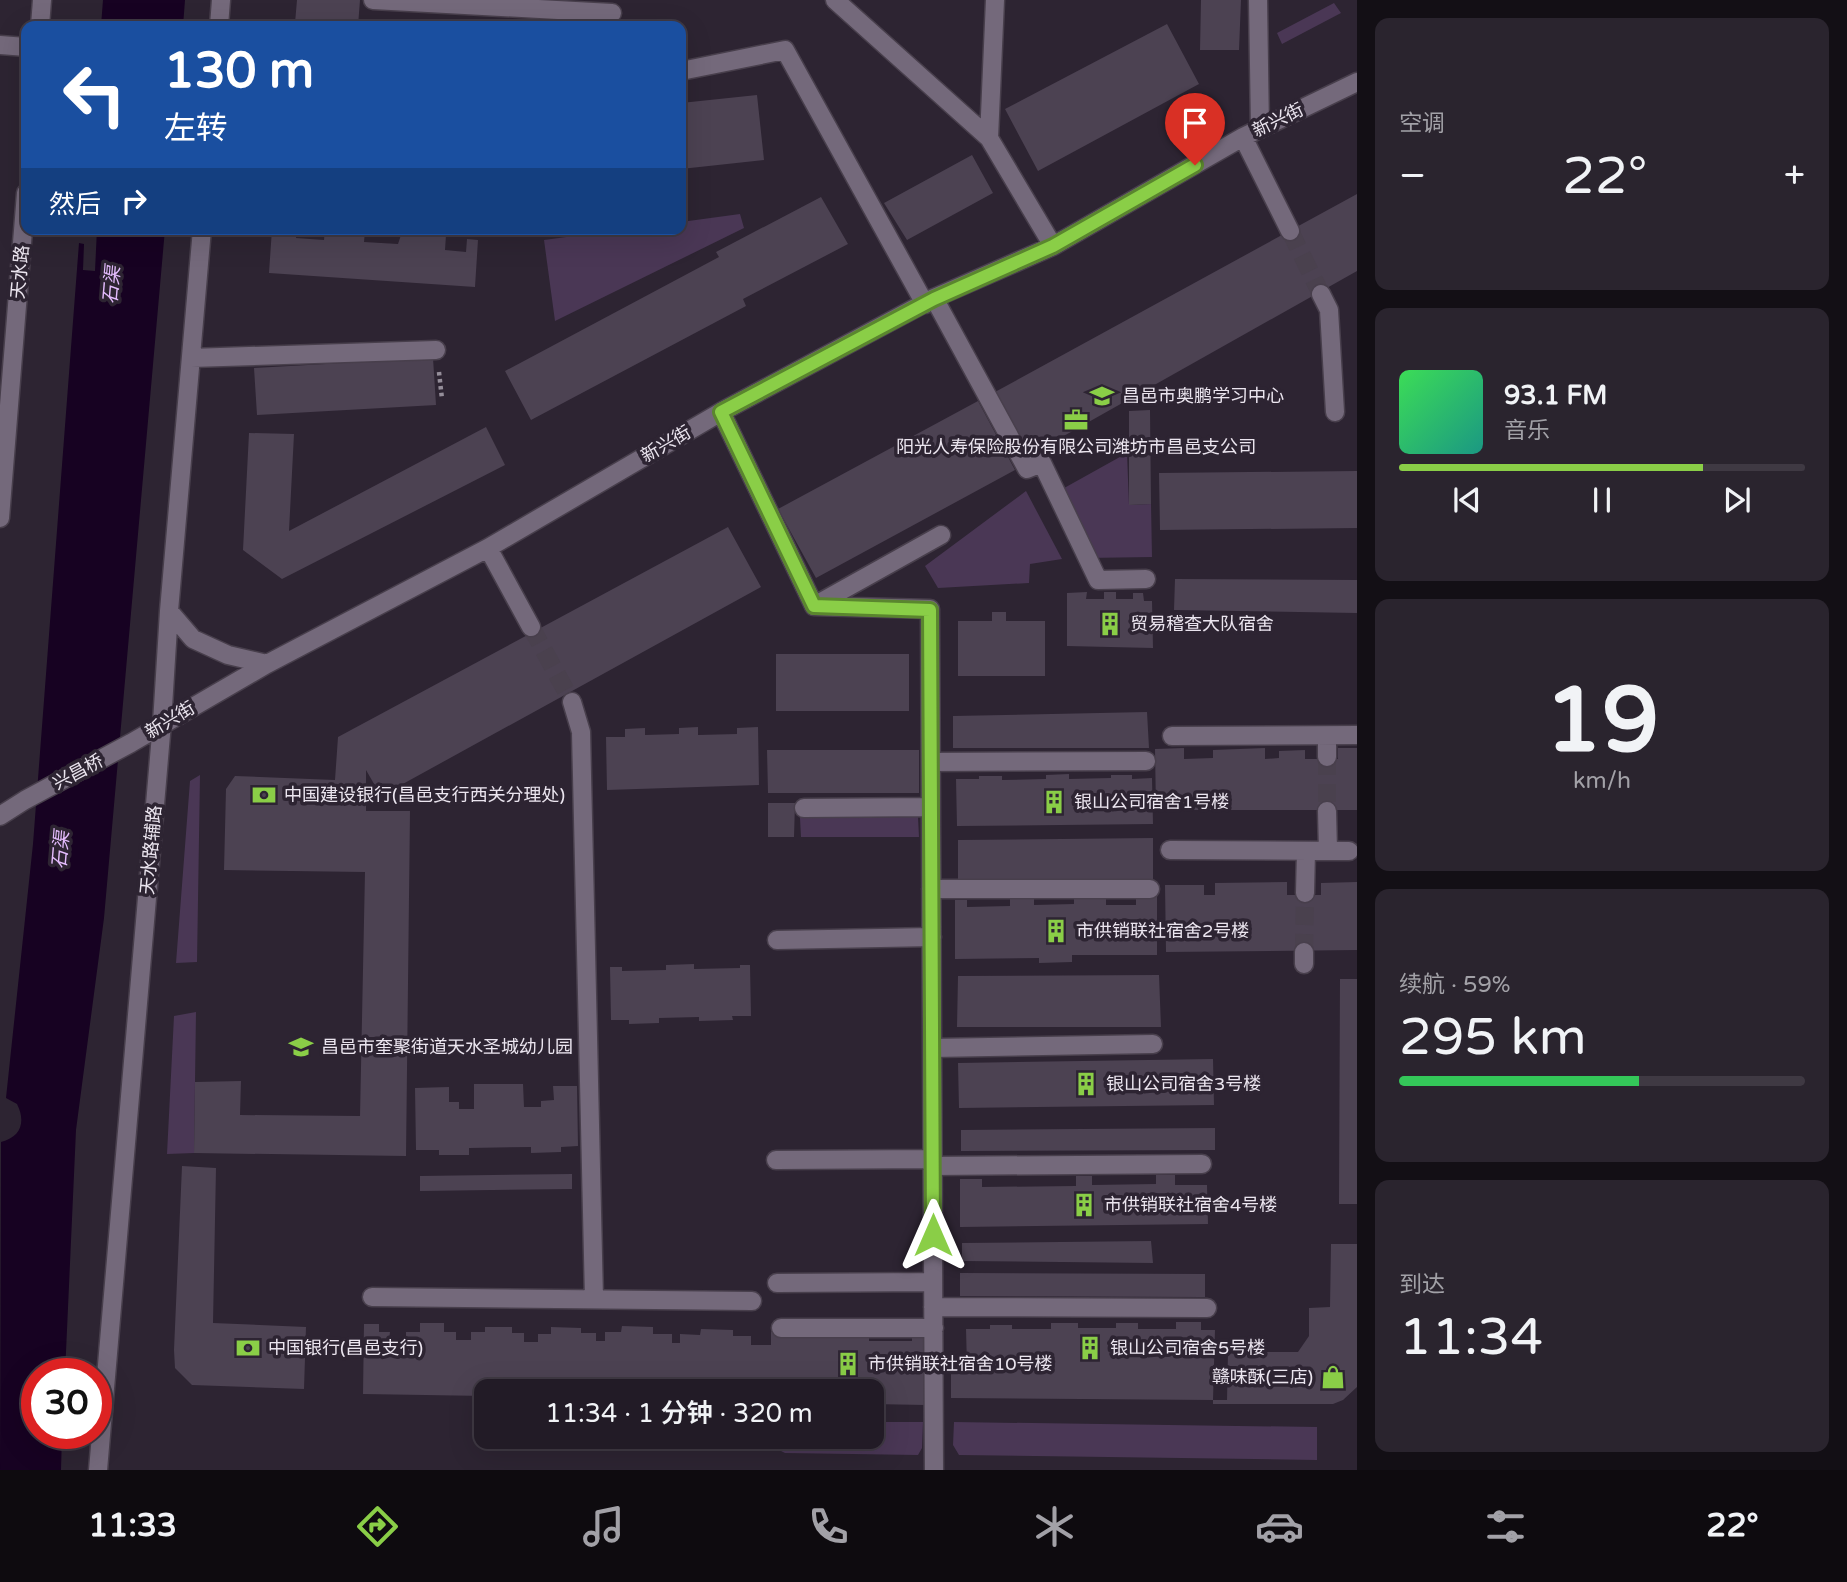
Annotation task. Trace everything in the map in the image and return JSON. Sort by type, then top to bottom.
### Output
[{"type":"street","points":[[40,21],[42,0]]},
{"type":"street","points":[[219,21],[221,0]]},
{"type":"street","points":[[373,0],[612,13]]},
{"type":"street","points":[[835,0],[989,138],[1053,246]]},
{"type":"street","points":[[989,138],[995,0]]},
{"type":"street","points":[[1258,0],[1260,129]]},
{"type":"street","points":[[0,45],[21,47]]},
{"type":"street","points":[[686,70],[785,50],[1027,469],[1042,463],[1098,580],[1146,579]]},
{"type":"street","name":"新兴街","points":[[131,743],[267,664],[488,548],[721,412],[930,301],[1053,246],[1243,137],[1357,82]]},
{"type":"street","points":[[1243,137],[1290,231]]},
{"type":"street","name":"天水路","points":[[0,518],[8,309],[21,225]]},
{"type":"street","name":"天水路辅路","points":[[98,1470],[201,235]]},
{"type":"street","points":[[1321,294],[1329,310],[1335,412]]},
{"type":"street","points":[[191,358],[436,351]]},
{"type":"street","points":[[721,412],[814,606]]},
{"type":"street","points":[[814,606],[941,535]]},
{"type":"street","points":[[488,548],[531,628]]},
{"type":"street","points":[[814,606],[930,610],[934,1470]]},
{"type":"street","points":[[169,611],[193,639],[229,655],[267,664]]},
{"type":"street","points":[[572,702],[581,732],[594,1299]]},
{"type":"street","points":[[1172,736],[1357,736]]},
{"type":"street","points":[[1327,736],[1327,757]]},
{"type":"street","name":"兴昌桥","points":[[0,816],[131,743]]},
{"type":"street","points":[[931,762],[1146,761]]},
{"type":"street","points":[[804,808],[931,807]]},
{"type":"street","points":[[1327,811],[1328,852]]},
{"type":"street","points":[[1170,850],[1349,852]]},
{"type":"street","points":[[1305,893],[1306,852]]},
{"type":"street","points":[[931,888],[1150,888]]},
{"type":"street","points":[[777,940],[932,937]]},
{"type":"street","points":[[932,1048],[1153,1044]]},
{"type":"street","points":[[776,1160],[1202,1164]]},
{"type":"street","points":[[777,1283],[933,1282]]},
{"type":"street","points":[[373,1297],[752,1301]]},
{"type":"street","points":[[933,1307],[1207,1308]]},
{"type":"street","points":[[781,1328],[934,1328]]},
{"type":"shaded area","points":[[1334,3],[1341,13],[1282,44],[1277,33]]},
{"type":"shaded area","points":[[740,214],[744,228],[555,321],[544,240],[581,235],[686,235],[686,221]]},
{"type":"shaded area","points":[[1127,453],[1129,505],[1151,504],[1152,557],[1086,558],[1057,492]]},
{"type":"shaded area","points":[[1026,491],[1062,559],[1030,564],[1029,583],[938,588],[925,566]]},
{"type":"shaded area","points":[[200,775],[197,962],[176,963],[190,781]]},
{"type":"shaded area","points":[[918,817],[919,837],[801,837],[800,818]]},
{"type":"shaded area","points":[[196,1012],[194,1153],[167,1154],[174,1016]]},
{"type":"shaded area","points":[[884,1422],[923,1422],[922,1448],[918,1455],[785,1453],[777,1449],[884,1449]]},
{"type":"shaded area","points":[[954,1422],[1317,1427],[1317,1460],[959,1455],[953,1445]]},
{"type":"water","points":[[103,0],[185,0],[183,21],[101,21]]},
{"type":"water","name":"石渠","points":[[97,235],[164,235],[104,918],[76,1130],[66,1358],[21,1358],[21,1449],[62,1449],[61,1470],[0,1470],[1,1142],[17,1133],[21,1123],[17,1104],[6,1098],[33,844],[79,243],[84,244],[83,270],[95,271]]},
{"type":"building","points":[[297,0],[360,0],[358,21],[295,21]]},
{"type":"building","points":[[1201,0],[1241,0],[1239,50],[1200,50]]},
{"type":"building","points":[[1167,24],[1199,84],[1038,171],[1005,109]]},
{"type":"building","points":[[757,95],[764,160],[686,168],[686,102]]},
{"type":"building","points":[[972,155],[993,193],[907,240],[884,203]]},
{"type":"building","points":[[1357,194],[1357,271],[1030,455],[995,392]]},
{"type":"building","points":[[821,197],[848,244],[743,299],[746,306],[531,420],[505,371],[719,257],[716,252]]},
{"type":"building","points":[[272,235],[296,235],[296,238],[324,240],[324,235],[365,235],[364,242],[398,244],[401,235],[446,235],[445,250],[466,252],[467,239],[478,240],[475,287],[269,273]]},
{"type":"building","points":[[433,358],[436,405],[257,415],[254,368]]},
{"type":"building","points":[[978,401],[1015,470],[816,578],[778,509]]},
{"type":"building","points":[[1150,410],[1151,504],[1129,505],[1129,411]]},
{"type":"building","points":[[486,427],[505,465],[282,579],[243,550],[249,433],[294,434],[289,531]]},
{"type":"building","points":[[1357,471],[1357,528],[1160,530],[1159,473]]},
{"type":"building","points":[[728,527],[761,587],[381,796],[366,770],[366,811],[410,811],[406,1156],[194,1153],[195,1082],[241,1081],[240,1115],[360,1116],[365,872],[224,870],[226,789],[235,776],[335,780],[338,737]]},
{"type":"building","points":[[1175,579],[1357,580],[1357,613],[1174,610]]},
{"type":"building","name":"贸易稽查大队宿舍","points":[[1087,592],[1086,599],[1104,599],[1104,592],[1116,592],[1116,599],[1133,599],[1133,593],[1143,593],[1144,601],[1152,601],[1153,648],[1067,646],[1067,593]]},
{"type":"building","points":[[992,612],[1006,612],[1006,621],[1045,621],[1045,676],[958,676],[958,621],[992,621]]},
{"type":"building","points":[[776,654],[909,654],[909,711],[776,711]]},
{"type":"building","points":[[1147,712],[1149,748],[953,748],[953,716]]},
{"type":"building","points":[[698,727],[698,735],[737,734],[737,728],[758,727],[759,785],[607,790],[606,737],[625,737],[625,729],[645,728],[645,735],[679,734],[679,728]]},
{"type":"building","points":[[1184,748],[1184,759],[1213,758],[1213,750],[1265,748],[1265,759],[1279,758],[1279,751],[1305,750],[1305,759],[1338,759],[1338,748],[1357,748],[1357,810],[1156,810],[1155,749]]},
{"type":"building","points":[[767,750],[919,750],[919,793],[768,793]]},
{"type":"building","name":"银山公司宿舍1号楼","points":[[1069,774],[1069,779],[1111,778],[1111,775],[1132,775],[1132,779],[1152,778],[1153,824],[957,826],[956,779],[1002,776],[1002,780],[1046,779],[1046,775]]},
{"type":"building","points":[[768,803],[795,803],[794,837],[768,837]]},
{"type":"building","points":[[1153,838],[1153,879],[958,879],[958,840]]},
{"type":"building","points":[[1287,882],[1287,895],[1321,895],[1321,883],[1357,882],[1357,950],[1166,952],[1165,885],[1204,885],[1204,895],[1215,895],[1215,883]]},
{"type":"building","name":"市供销联社宿舍2号楼","points":[[1136,897],[1157,897],[1157,955],[1072,955],[1072,962],[1039,963],[1039,958],[955,959],[955,900],[967,900],[967,907],[1010,906],[1010,899],[1034,898],[1034,905],[1074,904],[1074,899],[1106,898],[1106,905],[1136,905]]},
{"type":"building","points":[[694,964],[694,969],[740,968],[740,965],[750,965],[751,1016],[732,1016],[733,1020],[699,1021],[699,1017],[659,1018],[659,1023],[629,1024],[629,1020],[611,1020],[610,967],[622,967],[622,971],[666,970],[666,965]]},
{"type":"building","points":[[1159,975],[1161,1027],[957,1027],[958,976]]},
{"type":"building","points":[[1340,979],[1357,979],[1357,1204],[1339,1204]]},
{"type":"building","name":"银山公司宿舍3号楼","points":[[1213,1059],[1214,1105],[959,1108],[958,1063]]},
{"type":"building","points":[[474,1084],[523,1084],[524,1107],[541,1107],[541,1101],[554,1100],[553,1086],[577,1086],[578,1146],[561,1147],[561,1152],[531,1153],[531,1147],[469,1148],[469,1155],[439,1155],[439,1150],[416,1150],[415,1088],[449,1087],[449,1102],[459,1102],[459,1109],[474,1109]]},
{"type":"building","points":[[1215,1128],[1215,1150],[961,1151],[961,1130]]},
{"type":"building","points":[[182,1166],[216,1168],[213,1323],[306,1327],[304,1389],[192,1385],[175,1368]]},
{"type":"building","points":[[572,1174],[572,1189],[420,1191],[420,1176]]},
{"type":"building","name":"市供销联社宿舍4号楼","points":[[1156,1175],[1175,1175],[1175,1185],[1207,1185],[1208,1224],[960,1227],[960,1179],[982,1179],[982,1187],[1076,1186],[1076,1176],[1092,1176],[1092,1185],[1156,1184]]},
{"type":"building","points":[[1151,1241],[1153,1263],[962,1261],[962,1243]]},
{"type":"building","points":[[1331,1244],[1357,1244],[1357,1387],[1343,1400],[1333,1404],[1213,1404],[1213,1400],[1227,1400],[1228,1352],[1298,1352],[1309,1336],[1309,1308],[1330,1307]]},
{"type":"building","points":[[960,1273],[1205,1274],[1205,1297],[960,1296]]},
{"type":"building","name":"银山公司宿舍5号楼","points":[[1176,1322],[1201,1322],[1201,1330],[1215,1330],[1213,1400],[951,1398],[951,1366],[967,1366],[966,1329],[1012,1325],[1012,1329],[1051,1329],[1051,1323],[1078,1323],[1078,1328],[1116,1328],[1116,1323],[1138,1323],[1138,1329],[1176,1329]]},
{"type":"building","points":[[420,1323],[444,1323],[444,1332],[456,1332],[456,1340],[471,1340],[471,1332],[485,1332],[485,1327],[512,1327],[512,1333],[524,1333],[524,1342],[538,1342],[538,1334],[551,1334],[551,1327],[581,1328],[581,1333],[596,1333],[596,1341],[605,1341],[605,1332],[621,1332],[622,1326],[653,1327],[653,1334],[672,1334],[672,1343],[680,1343],[680,1334],[700,1335],[701,1329],[733,1330],[733,1336],[751,1336],[751,1345],[771,1345],[771,1332],[785,1332],[785,1338],[834,1338],[834,1331],[869,1331],[869,1341],[912,1341],[912,1333],[925,1332],[925,1405],[884,1404],[884,1379],[474,1379],[474,1396],[363,1394],[364,1324],[379,1324],[379,1332],[390,1332],[389,1340],[406,1340],[406,1332],[420,1332]]},
{"type":"tunnel","points":[[1290,231],[1321,294]]},
{"type":"tunnel","points":[[531,627],[572,702]]},
{"type":"tunnel","points":[[1327,757],[1327,811]]},
{"type":"tunnel","points":[[1304,952],[1305,893]]},
{"type":"place","name":"昌邑市奥鹏学习中心","points":[[1102,396]]},
{"type":"place","name":"阳光人寿保险股份有限公司潍坊市昌邑支公司","points":[[1076,420]]},
{"type":"place","name":"贸易稽查大队宿舍","points":[[1110,624]]},
{"type":"place","name":"中国建设银行(昌邑支行西关分理处)","points":[[264,795]]},
{"type":"place","name":"银山公司宿舍1号楼","points":[[1054,802]]},
{"type":"place","name":"市供销联社宿舍2号楼","points":[[1056,931]]},
{"type":"place","name":"昌邑市奎聚街道天水圣城幼儿园","points":[[301,1047]]},
{"type":"place","name":"银山公司宿舍3号楼","points":[[1086,1084]]},
{"type":"place","name":"市供销联社宿舍4号楼","points":[[1084,1205]]},
{"type":"place","name":"中国银行(昌邑支行)","points":[[248,1348]]},
{"type":"place","name":"银山公司宿舍5号楼","points":[[1090,1348]]},
{"type":"place","name":"市供销联社宿舍10号楼","points":[[848,1364]]},
{"type":"place","name":"赣味酥(三店)","points":[[1333,1377]]},
{"type":"route","points":[[933,1235],[930,610],[814,606],[721,412],[934,299],[1053,246],[1195,165]]}]
